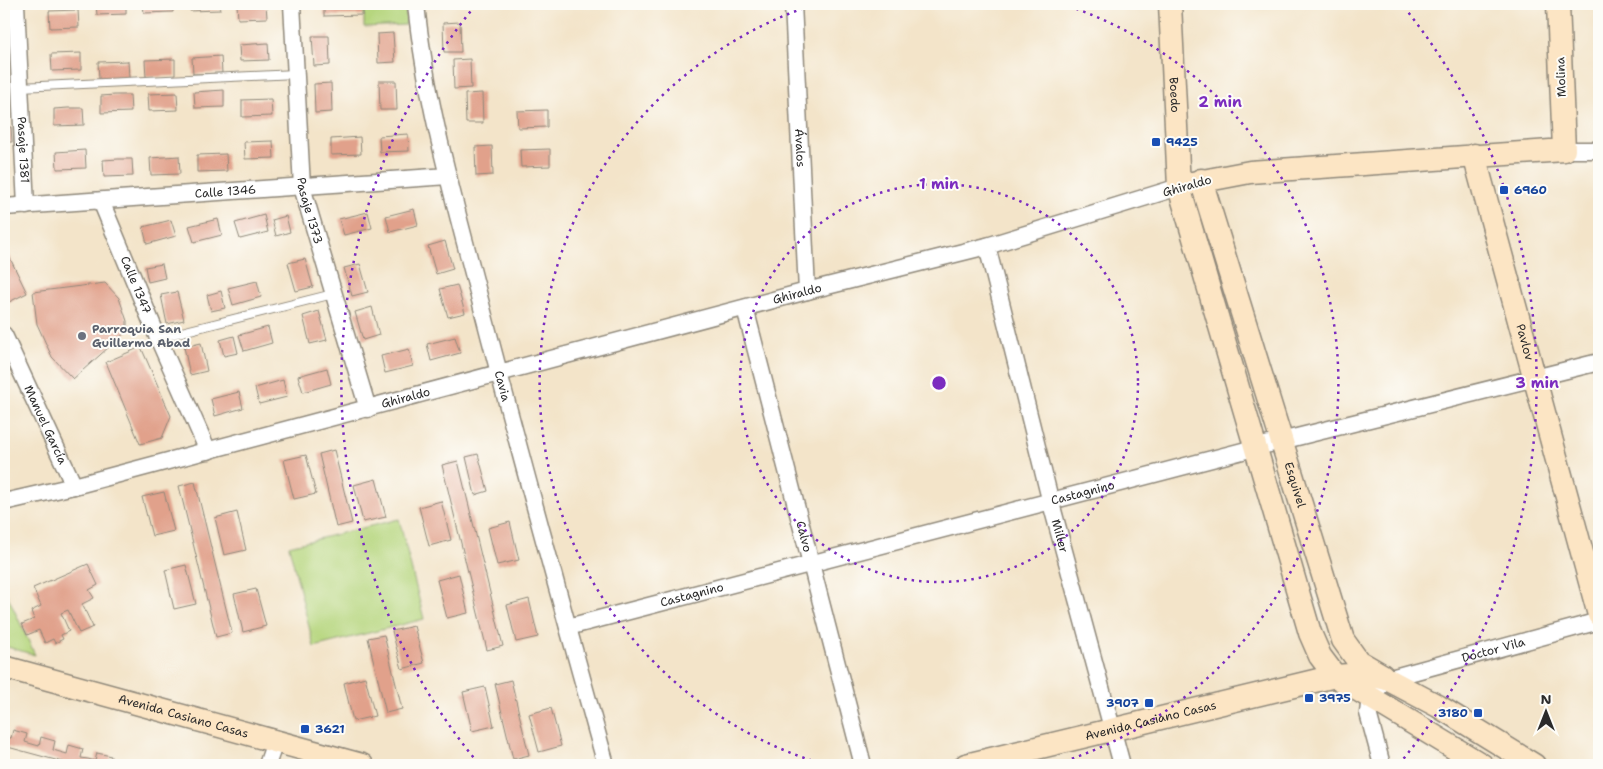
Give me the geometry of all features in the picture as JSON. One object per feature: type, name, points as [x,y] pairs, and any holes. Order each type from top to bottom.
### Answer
[{"type":"street","name":"Pasaje 1381","points":[[16,4],[26,206]]},
{"type":"street","name":"Pasaje 1373","points":[[292,4],[302,187],[368,409]]},
{"type":"street","name":"Cavia","points":[[416,4],[421,53],[448,176],[606,765]]},
{"type":"street","name":"Ávalos","points":[[793,4],[807,291]]},
{"type":"street","name":"Boedo","points":[[1170,4],[1179,187]]},
{"type":"street","name":"Molina","points":[[1558,4],[1564,150]]},
{"type":"street","name":"Ghiraldo","points":[[4,502],[74,486],[807,291],[987,246],[1201,180],[1250,172],[1474,155],[1599,150]]},
{"type":"street","name":"Pavlov","points":[[1474,155],[1599,615]]},
{"type":"street","name":"Calle 1346","points":[[4,207],[448,176]]},
{"type":"street","name":"Esquivel","points":[[1201,180],[1343,640],[1358,661],[1387,678]]},
{"type":"street","points":[[1179,187],[1310,633],[1320,656],[1335,676],[1482,765]]},
{"type":"street","name":"Calle 1347","points":[[101,201],[158,338],[208,451]]},
{"type":"street","name":"Miller","points":[[987,246],[1052,503],[1122,765]]},
{"type":"street","name":"Calvo","points":[[745,308],[863,765]]},
{"type":"street","name":"Manuel García","points":[[4,336],[74,486]]},
{"type":"street","name":"Castagnino","points":[[568,627],[1052,503],[1281,441],[1599,362]]},
{"type":"street","name":"Doctor Vila","points":[[1387,678],[1599,621]]},
{"type":"street","name":"Avenida Casiano Casas","points":[[4,667],[362,765]]},
{"type":"street","name":"Avenida Casiano Casas","points":[[966,765],[1335,676],[1365,674],[1387,678],[1432,702],[1534,765]]},
{"type":"street","points":[[1382,765],[1368,713],[1370,697],[1387,678]]},
{"type":"street","points":[[267,765],[275,742]]},
{"type":"lane","points":[[20,87],[296,74]]},
{"type":"lane","points":[[158,338],[333,294]]},
{"type":"green space","points":[[364,4],[406,4],[406,25],[364,27]]},
{"type":"green space","points":[[399,519],[424,619],[314,647],[289,546]]},
{"type":"green space","points":[[4,588],[35,655],[4,646]]},
{"type":"building","points":[[96,4],[126,4],[126,14],[97,15]]},
{"type":"building","points":[[143,4],[173,4],[173,12],[144,13]]},
{"type":"building","points":[[190,4],[219,4],[220,10],[190,11]]},
{"type":"building","points":[[237,4],[266,4],[267,18],[238,19]]},
{"type":"building","points":[[324,4],[363,4],[363,15],[324,16]]},
{"type":"building","points":[[78,10],[79,27],[50,28],[49,11]]},
{"type":"building","points":[[460,22],[461,52],[444,52],[443,23]]},
{"type":"building","points":[[393,33],[395,62],[378,63],[377,34]]},
{"type":"building","points":[[312,36],[329,36],[330,65],[314,66]]},
{"type":"building","points":[[268,43],[269,60],[240,61],[239,45]]},
{"type":"building","points":[[4,47],[7,47],[8,62],[4,62]]},
{"type":"building","points":[[81,53],[81,70],[52,71],[51,54]]},
{"type":"building","points":[[221,56],[222,73],[193,74],[192,58]]},
{"type":"building","points":[[175,59],[175,76],[146,77],[145,60]]},
{"type":"building","points":[[470,59],[471,88],[454,89],[453,60]]},
{"type":"building","points":[[128,61],[129,78],[99,79],[98,62]]},
{"type":"building","points":[[4,78],[8,78],[9,107],[4,108]]},
{"type":"building","points":[[379,81],[396,81],[397,110],[380,110]]},
{"type":"building","points":[[331,83],[332,112],[315,113],[314,84]]},
{"type":"building","points":[[224,90],[224,107],[195,108],[194,92]]},
{"type":"building","points":[[177,93],[178,110],[149,111],[148,94]]},
{"type":"building","points":[[482,93],[483,123],[466,123],[465,94]]},
{"type":"building","points":[[130,95],[131,112],[101,113],[101,96]]},
{"type":"building","points":[[271,99],[272,116],[242,117],[242,100]]},
{"type":"building","points":[[83,108],[84,125],[54,126],[54,109]]},
{"type":"building","points":[[547,110],[547,127],[518,128],[517,111]]},
{"type":"building","points":[[11,127],[12,142],[4,142],[4,128]]},
{"type":"building","points":[[408,134],[409,151],[380,152],[379,136]]},
{"type":"building","points":[[360,137],[361,154],[331,155],[331,139]]},
{"type":"building","points":[[273,141],[274,158],[245,159],[244,142]]},
{"type":"building","points":[[492,146],[493,175],[476,176],[475,147]]},
{"type":"building","points":[[550,149],[550,166],[521,167],[520,150]]},
{"type":"building","points":[[85,150],[86,168],[57,169],[56,152]]},
{"type":"building","points":[[226,154],[227,171],[197,172],[197,155]]},
{"type":"building","points":[[179,156],[180,174],[151,175],[150,158]]},
{"type":"building","points":[[132,159],[133,176],[104,177],[103,160]]},
{"type":"building","points":[[414,209],[418,225],[390,232],[386,216]]},
{"type":"building","points":[[368,212],[372,228],[344,235],[339,219]]},
{"type":"building","points":[[264,215],[268,232],[240,239],[235,223]]},
{"type":"building","points":[[286,216],[290,232],[276,236],[272,220]]},
{"type":"building","points":[[218,219],[222,235],[194,242],[189,226]]},
{"type":"building","points":[[171,220],[176,236],[147,244],[143,227]]},
{"type":"building","points":[[445,241],[453,269],[436,274],[428,246]]},
{"type":"building","points":[[4,246],[27,293],[9,302],[4,293]]},
{"type":"building","points":[[305,259],[313,287],[296,291],[288,263]]},
{"type":"building","points":[[162,264],[165,278],[148,282],[145,267]]},
{"type":"building","points":[[360,264],[368,292],[352,296],[344,268]]},
{"type":"building","points":[[257,281],[261,297],[233,305],[228,288]]},
{"type":"building","name":"Parroquia San Guillermo Abad","points":[[105,283],[119,298],[127,321],[127,331],[73,379],[52,357],[37,324],[33,292]]},
{"type":"building","points":[[457,285],[465,313],[448,317],[440,289]]},
{"type":"building","points":[[221,291],[225,308],[211,311],[207,295]]},
{"type":"building","points":[[177,292],[184,320],[167,324],[161,295]]},
{"type":"building","points":[[372,307],[379,335],[363,340],[355,312]]},
{"type":"building","points":[[319,311],[327,340],[310,344],[303,316]]},
{"type":"building","points":[[268,327],[272,343],[244,351],[239,335]]},
{"type":"building","points":[[234,336],[238,353],[224,356],[220,340]]},
{"type":"building","points":[[455,337],[460,353],[431,361],[427,344]]},
{"type":"building","points":[[201,343],[207,371],[190,375],[184,347]]},
{"type":"building","points":[[141,347],[171,416],[162,438],[140,444],[106,362]]},
{"type":"building","points":[[409,349],[413,366],[385,373],[381,356]]},
{"type":"building","points":[[327,368],[331,384],[303,392],[298,376]]},
{"type":"building","points":[[283,380],[287,397],[259,404],[255,388]]},
{"type":"building","points":[[239,392],[243,408],[215,416],[211,399]]},
{"type":"building","points":[[334,450],[352,523],[336,527],[319,454]]},
{"type":"building","points":[[478,454],[488,491],[475,495],[466,457]]},
{"type":"building","points":[[306,455],[316,494],[294,499],[284,460]]},
{"type":"building","points":[[458,461],[503,646],[487,650],[442,465]]},
{"type":"building","points":[[376,479],[386,517],[363,522],[354,485]]},
{"type":"building","points":[[195,482],[232,633],[216,637],[179,486]]},
{"type":"building","points":[[164,492],[174,531],[152,536],[142,497]]},
{"type":"building","points":[[441,501],[451,540],[429,546],[419,507]]},
{"type":"building","points":[[237,512],[246,550],[224,555],[215,518]]},
{"type":"building","points":[[510,522],[519,560],[497,565],[488,528]]},
{"type":"building","points":[[88,564],[98,585],[89,590],[94,598],[82,604],[93,627],[79,633],[68,610],[61,613],[69,631],[61,635],[63,639],[55,643],[53,639],[45,643],[39,630],[27,635],[22,624],[34,619],[31,611],[41,606],[33,588]]},
{"type":"building","points":[[186,565],[196,604],[174,609],[165,570]]},
{"type":"building","points":[[459,574],[468,613],[447,618],[437,580]]},
{"type":"building","points":[[256,589],[266,626],[243,632],[234,594]]},
{"type":"building","points":[[529,599],[538,637],[516,642],[507,605]]},
{"type":"building","points":[[414,626],[424,663],[402,669],[392,631]]},
{"type":"building","points":[[384,635],[402,709],[386,713],[368,638]]},
{"type":"building","points":[[365,677],[375,716],[353,721],[344,683]]},
{"type":"building","points":[[511,680],[529,755],[513,759],[495,684]]},
{"type":"building","points":[[485,687],[494,726],[472,731],[463,692]]},
{"type":"building","points":[[551,708],[561,746],[539,752],[529,714]]},
{"type":"building","points":[[13,730],[27,734],[25,742],[39,746],[41,737],[55,741],[53,750],[67,754],[69,745],[83,749],[81,758],[95,761],[97,753],[111,756],[109,765],[74,765],[4,746],[4,737],[11,738]]},
{"type":"building","points":[[125,760],[141,765],[124,765]]},
{"type":"place","name":"9425","points":[[1156,142]]},
{"type":"place","name":"6960","points":[[1504,190]]},
{"type":"place","name":"Parroquia San Guillermo Abad","points":[[82,336]]},
{"type":"place","name":"3975","points":[[1309,698]]},
{"type":"place","name":"3907","points":[[1149,703]]},
{"type":"place","name":"3180","points":[[1478,713]]},
{"type":"place","name":"3621","points":[[305,729]]}]
